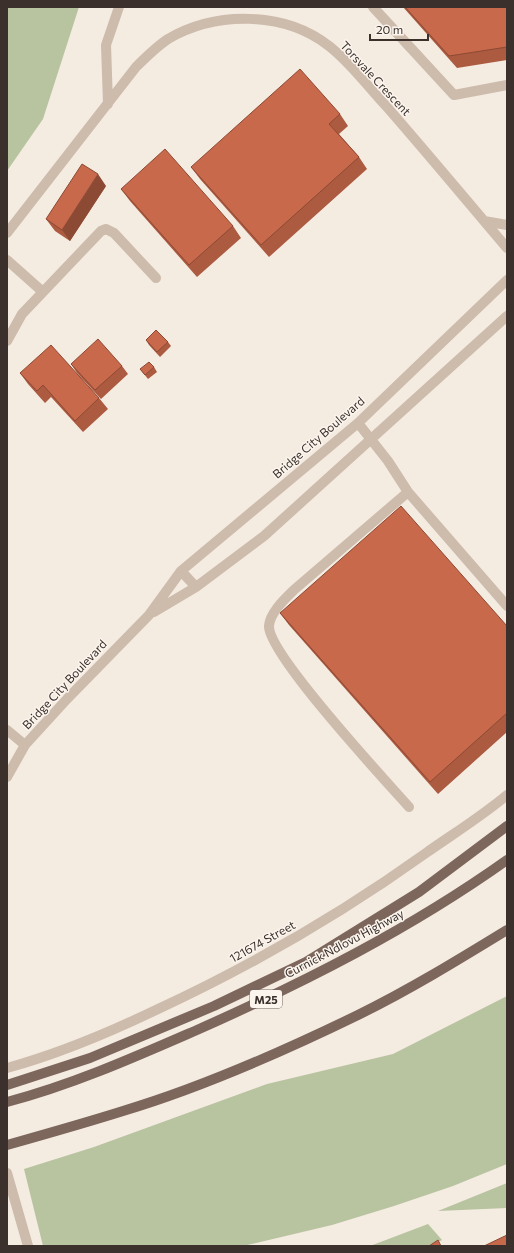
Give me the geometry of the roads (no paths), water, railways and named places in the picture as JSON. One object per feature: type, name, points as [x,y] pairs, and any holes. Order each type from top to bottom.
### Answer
[{"type":"main road","points":[[7,1085],[105,1052],[214,1006],[306,962],[419,892],[507,826]]},
{"type":"main road","name":"Curnick Ndlovu Highway","points":[[7,1102],[92,1074],[156,1048],[258,1003],[389,935],[507,860]]},
{"type":"main road","points":[[7,1145],[124,1111],[262,1059],[358,1015],[422,981],[507,930]]},
{"type":"street","points":[[108,104],[106,45],[118,7]]},
{"type":"street","points":[[373,7],[454,95],[507,85]]},
{"type":"street","name":"Torsvale Crescent","points":[[7,233],[136,67],[152,51],[167,40],[199,25],[217,20],[250,19],[266,20],[296,28],[328,45],[345,61],[422,147],[507,248]]},
{"type":"street","points":[[484,221],[507,225]]},
{"type":"street","points":[[7,341],[22,314],[101,231],[106,229],[114,233],[156,278]]},
{"type":"street","points":[[7,260],[43,292]]},
{"type":"street","name":"Bridge City Boulevard","points":[[7,777],[25,745],[67,698],[149,615],[181,571],[358,423],[507,280]]},
{"type":"street","name":"Bridge City Boulevard","points":[[149,615],[196,587],[264,536],[507,316]]},
{"type":"street","points":[[358,423],[372,438],[408,492],[507,606]]},
{"type":"street","points":[[408,492],[295,589],[281,603],[269,624],[274,642],[304,685],[409,807]]},
{"type":"street","points":[[181,571],[196,587]]},
{"type":"street","points":[[7,730],[25,745]]},
{"type":"street","name":"121674 Street","points":[[7,1068],[30,1062],[109,1032],[197,991],[277,949],[372,892],[507,794]]},
{"type":"street","points":[[7,1173],[28,1246]]}]
